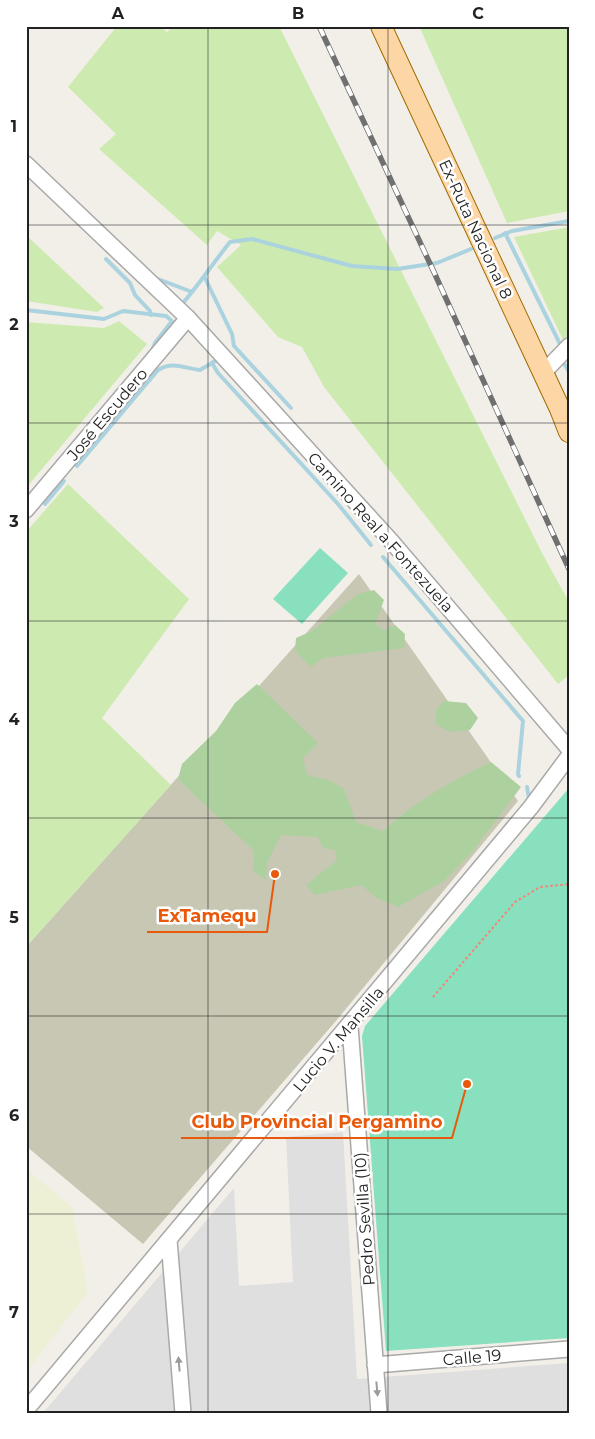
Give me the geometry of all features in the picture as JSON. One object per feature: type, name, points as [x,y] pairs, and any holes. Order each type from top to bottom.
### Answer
[{"type":"main road","name":"Ex-Ruta Nacional 8","points":[[384,28],[543,373],[564,407],[569,432]]},
{"type":"street","name":"Camino Real a Fontezuela","points":[[26,164],[188,318],[392,542],[569,749]]},
{"type":"street","name":"José Escudero","points":[[26,510],[188,318]]},
{"type":"street","points":[[543,373],[569,346]]},
{"type":"street","name":"Lucio V. Mansilla","points":[[26,1410],[532,807],[569,756]]},
{"type":"street","name":"Pedro Sevilla (10)","points":[[350,1026],[380,1413]]},
{"type":"street","points":[[169,1240],[183,1413]]},
{"type":"street","name":"Calle 19","points":[[375,1365],[569,1349]]},
{"type":"path","points":[[433,998],[515,902],[540,887],[569,884]]},
{"type":"shaded area","points":[[359,574],[518,801],[335,1022],[143,1244],[26,1146],[26,947]]},
{"type":"shaded area","points":[[343,1132],[357,1379],[569,1363],[569,1413],[43,1413],[234,1188],[239,1286],[293,1282],[286,1137]]},
{"type":"shaded area","points":[[26,1169],[72,1207],[88,1292],[26,1372]]},
{"type":"green space","points":[[117,26],[159,26],[167,32],[173,26],[279,26],[542,553],[569,602],[569,675],[558,684],[324,387],[302,347],[278,337],[217,267],[241,245],[217,231],[207,245],[99,149],[116,134],[68,87]]},
{"type":"green space","points":[[419,26],[569,26],[569,211],[507,223]]},
{"type":"green space","points":[[569,227],[569,337],[564,342],[514,237]]},
{"type":"green space","points":[[26,235],[104,308],[97,312],[26,301]]},
{"type":"green space","points":[[119,321],[147,344],[26,488],[26,322],[104,328]]},
{"type":"green space","points":[[68,484],[189,599],[102,718],[171,785],[26,947],[26,532]]},
{"type":"green space","points":[[320,548],[348,573],[302,624],[273,599]]},
{"type":"green space","points":[[374,590],[384,600],[375,624],[384,630],[395,625],[405,634],[404,648],[323,658],[311,667],[295,651],[296,638],[312,631],[358,594]]},
{"type":"green space","points":[[257,684],[318,743],[303,758],[307,775],[331,781],[344,789],[356,822],[383,831],[434,792],[491,762],[521,787],[471,853],[444,881],[398,907],[377,898],[361,885],[315,895],[306,885],[337,860],[335,850],[323,848],[318,837],[281,835],[267,863],[266,880],[253,871],[254,851],[178,779],[182,764],[216,731],[235,703]]},
{"type":"green space","points":[[444,701],[466,703],[478,718],[470,730],[450,732],[436,724],[436,710]]},
{"type":"green space","points":[[569,788],[569,1338],[386,1351],[362,1036],[365,1026]]},
{"type":"waterway","points":[[495,238],[512,231],[569,221]]},
{"type":"waterway","points":[[505,233],[561,346]]},
{"type":"waterway","points":[[183,303],[230,242],[252,239],[352,266],[397,269],[437,263],[471,249]]},
{"type":"waterway","points":[[106,259],[130,283],[135,295],[150,311],[151,315]]},
{"type":"waterway","points":[[205,278],[232,334],[234,346],[291,408]]},
{"type":"waterway","points":[[158,279],[192,292]]},
{"type":"waterway","points":[[26,310],[104,319],[123,311],[166,316]]},
{"type":"waterway","points":[[151,353],[155,343],[172,321],[166,316]]},
{"type":"waterway","points":[[215,361],[212,363],[218,373],[338,504],[371,545]]},
{"type":"waterway","points":[[77,466],[158,370],[168,366],[200,370],[212,363]]},
{"type":"waterway","points":[[565,365],[569,372]]},
{"type":"waterway","points":[[45,504],[64,481]]},
{"type":"waterway","points":[[383,557],[523,721],[519,776]]},
{"type":"waterway","points":[[527,787],[528,800]]},
{"type":"railway","points":[[319,26],[433,270],[569,569]]},
{"type":"place","name":"ExTamequ","points":[[275,874]]},
{"type":"place","name":"Club Provincial Pergamino","points":[[467,1084]]}]
